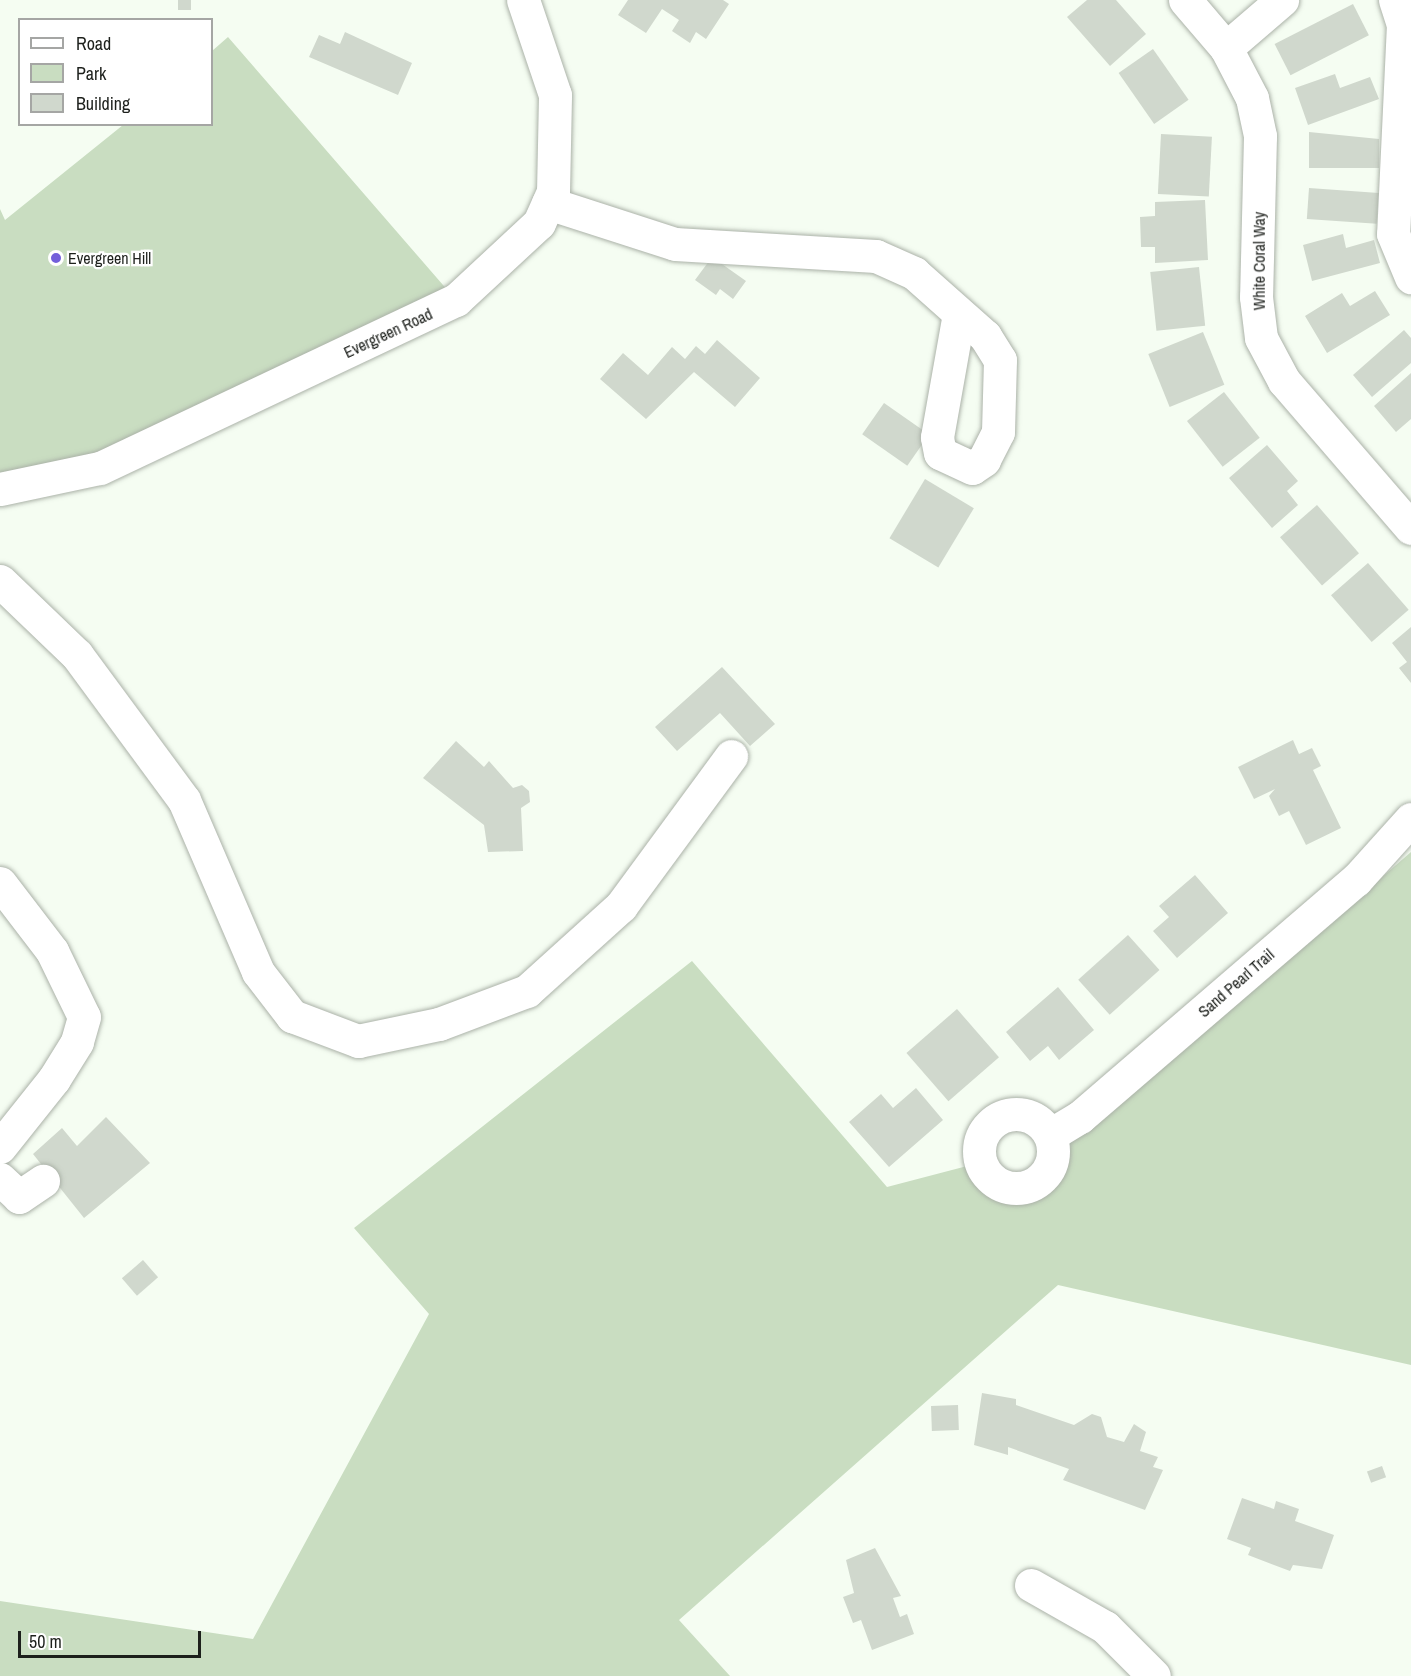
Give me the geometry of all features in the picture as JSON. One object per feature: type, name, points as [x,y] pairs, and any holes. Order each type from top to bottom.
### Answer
[{"type":"street","name":"Evergreen Road","points":[[0,489],[100,468],[456,300],[539,223],[548,203],[558,136],[555,95],[523,0]]},
{"type":"street","name":"White Coral Way","points":[[1185,0],[1226,48],[1252,98],[1260,136],[1256,297],[1261,338],[1284,381],[1409,522]]},
{"type":"street","points":[[1226,48],[1282,0]]},
{"type":"street","points":[[1395,0],[1403,24],[1393,234],[1411,277]]},
{"type":"street","points":[[548,203],[675,244],[876,256],[914,273],[959,314]]},
{"type":"street","points":[[0,581],[77,655],[184,800],[258,972],[292,1016],[358,1041],[439,1024],[527,991],[621,906],[731,756]]},
{"type":"street","name":"Sand Pearl Trail","points":[[1050,1135],[1080,1117],[1356,880],[1411,819]]},
{"type":"street","points":[[0,883],[52,951],[84,1017],[77,1042],[54,1079],[0,1147]]},
{"type":"street","points":[[0,1179],[19,1197],[43,1181]]},
{"type":"street","points":[[1031,1585],[1105,1627],[1154,1676]]},
{"type":"green space","points":[[228,37],[456,300],[100,468],[0,489],[0,209],[5,220],[122,126],[213,126],[213,50]]},
{"type":"green space","points":[[1411,852],[1411,1365],[1058,1285],[679,1620],[730,1676],[0,1676],[0,1601],[253,1639],[429,1314],[354,1228],[692,961],[887,1187],[971,1165],[990,1191],[1017,1201],[1045,1192],[1060,1173],[1064,1146],[1139,1088]]},
{"type":"building","points":[[178,0],[191,0],[191,10],[178,10]]},
{"type":"building","points":[[628,0],[723,0],[729,4],[706,39],[696,32],[690,43],[672,31],[679,20],[662,9],[646,33],[618,15]]},
{"type":"building","points":[[1087,0],[1116,0],[1146,34],[1110,66],[1067,17]]},
{"type":"building","points":[[1353,4],[1369,35],[1290,75],[1275,44]]},
{"type":"building","points":[[345,32],[412,63],[398,95],[309,57],[319,35],[340,44]]},
{"type":"building","points":[[1153,49],[1189,100],[1154,124],[1119,73]]},
{"type":"building","points":[[1335,74],[1340,88],[1370,77],[1379,99],[1308,125],[1295,88]]},
{"type":"building","points":[[1309,132],[1379,139],[1379,168],[1309,168]]},
{"type":"building","points":[[1161,134],[1212,137],[1209,197],[1158,194]]},
{"type":"building","points":[[1309,188],[1379,193],[1377,224],[1307,219]]},
{"type":"building","points":[[1205,200],[1208,260],[1155,263],[1155,247],[1141,247],[1140,217],[1155,216],[1155,202]]},
{"type":"building","points":[[1343,234],[1346,248],[1374,240],[1380,263],[1312,281],[1303,245]]},
{"type":"building","points":[[712,257],[746,281],[733,299],[720,289],[716,295],[695,280]]},
{"type":"building","points":[[1199,267],[1205,326],[1156,331],[1150,272]]},
{"type":"building","points":[[1375,291],[1390,315],[1327,353],[1305,316],[1342,293],[1350,306]]},
{"type":"building","points":[[1404,330],[1411,338],[1411,363],[1372,397],[1353,375]]},
{"type":"building","points":[[1203,332],[1224,385],[1170,407],[1148,354]]},
{"type":"building","points":[[717,340],[760,378],[735,407],[694,372],[646,419],[600,379],[623,353],[648,375],[672,347],[685,359],[696,346],[705,354]]},
{"type":"building","points":[[1411,373],[1411,419],[1396,432],[1374,406]]},
{"type":"building","points":[[1224,392],[1260,438],[1223,467],[1187,421]]},
{"type":"building","points":[[884,403],[929,435],[907,466],[862,434]]},
{"type":"building","points":[[1267,445],[1298,481],[1287,491],[1298,505],[1272,528],[1229,478]]},
{"type":"building","points":[[925,479],[974,508],[938,568],[889,538]]},
{"type":"building","points":[[1317,505],[1359,553],[1322,585],[1280,537]]},
{"type":"building","points":[[1368,563],[1409,610],[1372,642],[1331,595]]},
{"type":"building","points":[[1411,627],[1411,683],[1399,668],[1407,662],[1392,643]]},
{"type":"building","points":[[722,667],[775,724],[750,746],[720,713],[677,751],[655,727]]},
{"type":"building","points":[[1293,740],[1299,754],[1312,748],[1321,766],[1313,770],[1341,828],[1306,845],[1289,811],[1279,816],[1269,796],[1275,789],[1254,799],[1238,767]]},
{"type":"building","points":[[456,741],[484,767],[489,761],[513,788],[522,785],[529,791],[530,802],[521,808],[523,851],[488,852],[484,825],[423,778]]},
{"type":"building","points":[[1195,875],[1228,913],[1177,958],[1153,931],[1169,917],[1159,906]]},
{"type":"building","points":[[1128,935],[1159,970],[1110,1015],[1078,980]]},
{"type":"building","points":[[1058,987],[1094,1030],[1059,1060],[1048,1046],[1030,1061],[1006,1032]]},
{"type":"building","points":[[957,1009],[999,1057],[948,1101],[906,1053]]},
{"type":"building","points":[[916,1088],[943,1120],[889,1167],[849,1122],[881,1094],[893,1108]]},
{"type":"building","points":[[106,1117],[150,1163],[84,1218],[33,1154],[62,1128],[77,1146]]},
{"type":"building","points":[[143,1260],[158,1277],[137,1296],[122,1278]]},
{"type":"building","points":[[982,1393],[1016,1399],[1016,1405],[1074,1425],[1092,1414],[1101,1417],[1107,1437],[1124,1442],[1134,1424],[1146,1432],[1140,1451],[1158,1457],[1153,1467],[1163,1470],[1145,1510],[1063,1480],[1069,1469],[1008,1447],[1008,1455],[974,1445]]},
{"type":"building","points":[[958,1405],[959,1430],[932,1431],[931,1406]]},
{"type":"building","points":[[1382,1466],[1386,1477],[1371,1483],[1367,1471]]},
{"type":"building","points":[[1242,1498],[1274,1509],[1276,1501],[1299,1509],[1295,1521],[1334,1535],[1322,1569],[1293,1565],[1290,1571],[1248,1555],[1251,1548],[1227,1539]]},
{"type":"building","points":[[875,1548],[901,1596],[893,1598],[900,1617],[907,1614],[914,1634],[872,1650],[861,1620],[853,1623],[843,1597],[854,1593],[846,1560]]},
{"type":"place","name":"Evergreen Hill","points":[[56,258]]}]
